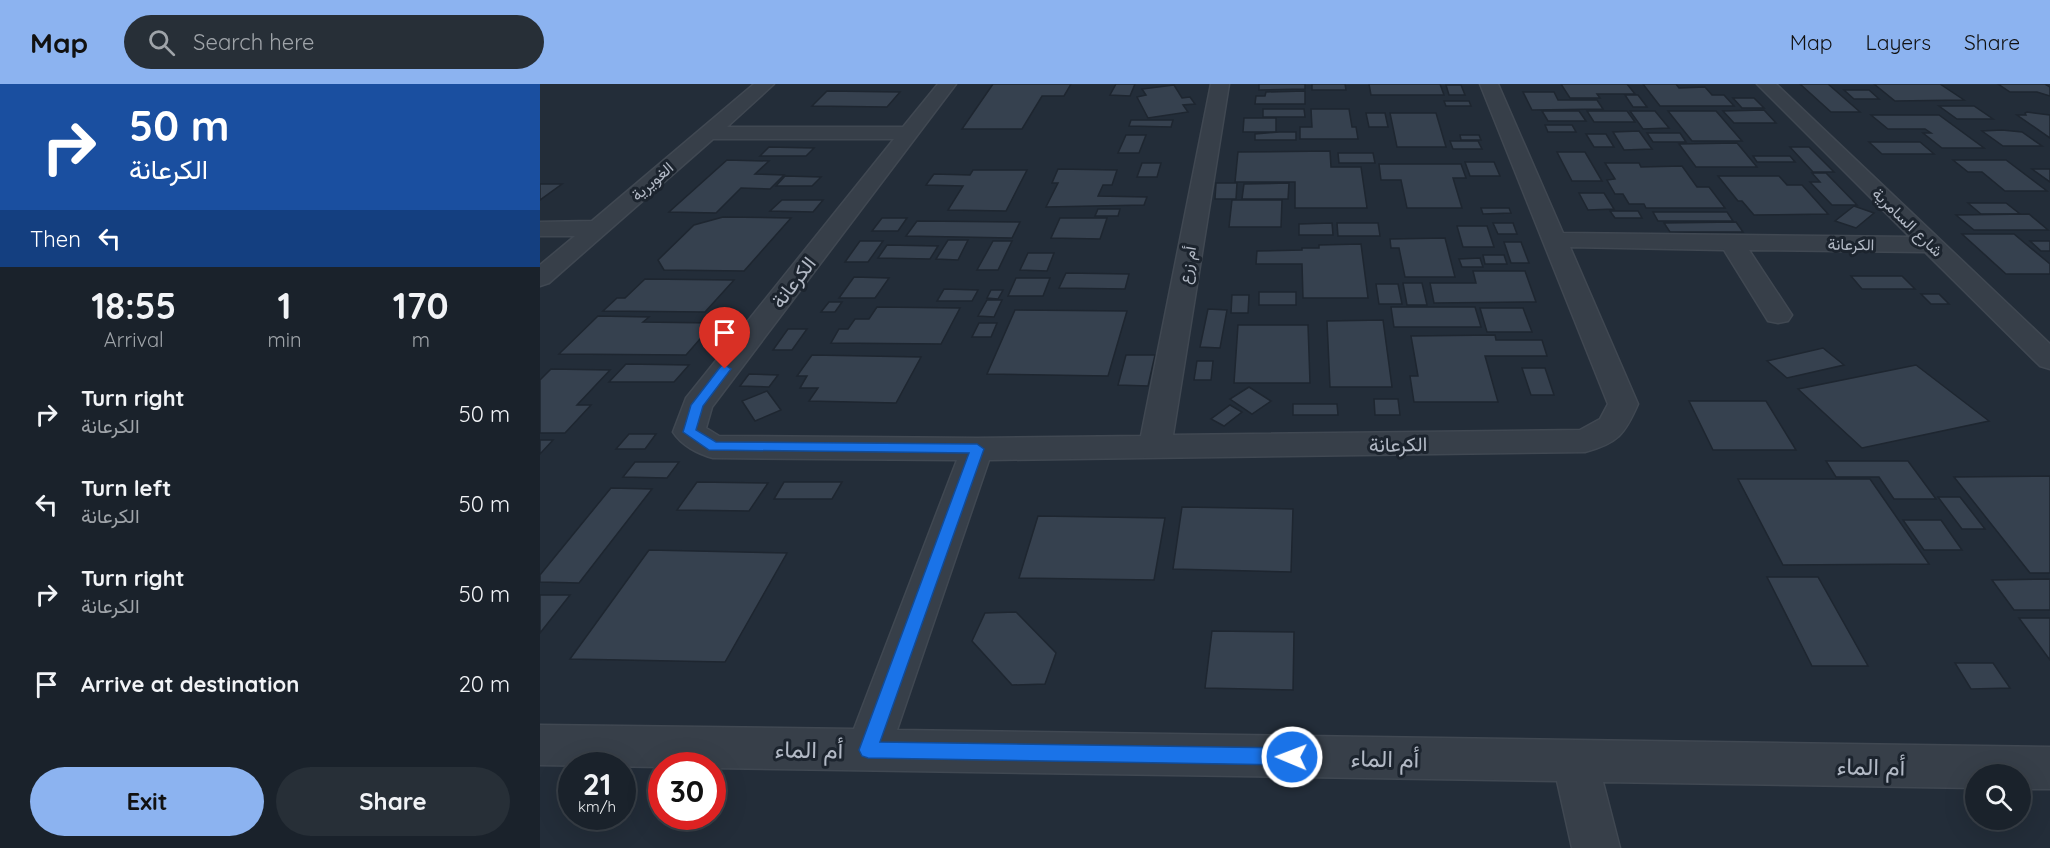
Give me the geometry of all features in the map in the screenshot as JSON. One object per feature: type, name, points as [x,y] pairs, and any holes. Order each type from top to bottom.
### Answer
[{"type":"street","name":"الغويرية","points":[[540,278],[765,84]]},
{"type":"street","name":"الكرعانة","points":[[947,84],[697,405],[689,432],[714,447],[977,449],[1586,441],[1613,426],[1623,404],[1489,84]]},
{"type":"street","name":"أم زرع","points":[[1155,447],[1220,84]]},
{"type":"street","name":"شارع السامرية","points":[[1766,84],[2050,360]]},
{"type":"street","points":[[707,133],[909,133]]},
{"type":"street","points":[[540,229],[597,228]]},
{"type":"street","name":"الكرعانة","points":[[1554,240],[1931,245]]},
{"type":"street","points":[[1732,242],[1778,315]]},
{"type":"street","points":[[868,750],[977,449]]},
{"type":"street","name":"أم الماء","points":[[540,745],[2050,768]]},
{"type":"street","points":[[1575,761],[1596,848]]},
{"type":"building","points":[[993,84],[1071,84],[1064,96],[1042,96],[1022,129],[962,129]]},
{"type":"building","points":[[1116,84],[1135,84],[1130,96],[1110,95]]},
{"type":"building","points":[[1259,84],[1305,84],[1305,89],[1259,90]]},
{"type":"building","points":[[1312,84],[1345,84],[1346,90],[1312,90]]},
{"type":"building","points":[[1369,84],[1440,84],[1444,95],[1371,95]]},
{"type":"building","points":[[1561,84],[1627,84],[1635,94],[1597,94],[1600,98],[1570,98]]},
{"type":"building","points":[[1643,84],[1676,84],[1679,88],[1705,87],[1712,95],[1724,95],[1734,106],[1660,106]]},
{"type":"building","points":[[1800,84],[1828,84],[1860,112],[1831,112]]},
{"type":"building","points":[[1874,84],[1940,84],[1964,100],[1895,101]]},
{"type":"building","points":[[1998,84],[2045,84],[2050,87],[2050,96],[2037,92],[2010,92]]},
{"type":"building","points":[[1174,85],[1182,98],[1190,97],[1195,104],[1183,105],[1188,112],[1148,118],[1137,97],[1146,95],[1142,89]]},
{"type":"building","points":[[1446,85],[1461,85],[1465,95],[1449,95]]},
{"type":"building","points":[[1844,90],[1869,90],[1879,99],[1854,99]]},
{"type":"building","points":[[827,91],[900,92],[887,107],[812,106]]},
{"type":"building","points":[[1305,91],[1305,104],[1255,104],[1256,96],[1265,96],[1266,92]]},
{"type":"building","points":[[1523,92],[1554,92],[1558,100],[1597,100],[1603,109],[1532,110]]},
{"type":"building","points":[[1625,95],[1638,95],[1647,107],[1633,107]]},
{"type":"building","points":[[1733,98],[1754,98],[1764,108],[1742,108]]},
{"type":"building","points":[[1444,101],[1469,101],[1471,106],[1446,106]]},
{"type":"building","points":[[1939,106],[1974,106],[1993,119],[1957,119]]},
{"type":"building","points":[[1263,109],[1304,109],[1305,117],[1263,117]]},
{"type":"building","points":[[1311,109],[1349,109],[1352,127],[1356,127],[1358,139],[1300,139],[1300,127],[1312,127]]},
{"type":"building","points":[[1764,110],[1776,123],[1734,123],[1723,111]]},
{"type":"building","points":[[1542,111],[1579,111],[1586,121],[1548,121]]},
{"type":"building","points":[[1587,111],[1627,111],[1635,122],[1594,122]]},
{"type":"building","points":[[1630,111],[1655,111],[1669,128],[1643,129]]},
{"type":"building","points":[[1668,111],[1716,111],[1742,141],[1692,141]]},
{"type":"building","points":[[2027,112],[2050,115],[2050,138],[2017,115],[2026,115]]},
{"type":"building","points":[[1366,113],[1385,113],[1388,127],[1369,127]]},
{"type":"building","points":[[1390,113],[1436,113],[1446,147],[1397,147]]},
{"type":"building","points":[[1871,115],[1939,115],[1984,148],[1942,148],[1923,133],[1931,133],[1925,129],[1888,129]]},
{"type":"building","points":[[1244,118],[1276,118],[1276,132],[1243,132]]},
{"type":"building","points":[[1131,120],[1173,120],[1171,127],[1129,126]]},
{"type":"building","points":[[1545,125],[1572,125],[1576,132],[1548,132]]},
{"type":"building","points":[[1639,131],[1652,149],[1624,150],[1613,132]]},
{"type":"building","points":[[1982,131],[2022,132],[2042,146],[2003,146]]},
{"type":"building","points":[[1296,132],[1296,140],[1255,140],[1255,134]]},
{"type":"building","points":[[1647,133],[1680,133],[1686,142],[1653,142]]},
{"type":"building","points":[[1586,134],[1606,134],[1614,147],[1594,147]]},
{"type":"building","points":[[1126,135],[1146,135],[1139,153],[1118,153]]},
{"type":"building","points":[[1460,135],[1479,135],[1481,140],[1461,140]]},
{"type":"building","points":[[1450,141],[1478,141],[1482,149],[1453,149]]},
{"type":"building","points":[[1869,142],[1920,142],[1934,154],[1882,154]]},
{"type":"building","points":[[1737,143],[1757,167],[1696,167],[1679,144]]},
{"type":"building","points":[[769,147],[814,148],[806,156],[760,156]]},
{"type":"building","points":[[1790,147],[1809,147],[1834,172],[1813,172]]},
{"type":"building","points":[[1330,151],[1331,167],[1361,167],[1367,208],[1295,208],[1295,182],[1235,182],[1238,152]]},
{"type":"building","points":[[1557,152],[1585,152],[1602,181],[1572,181]]},
{"type":"building","points":[[1338,153],[1373,153],[1375,163],[1339,163]]},
{"type":"building","points":[[1753,156],[1790,156],[1795,162],[1757,162]]},
{"type":"building","points":[[727,160],[769,161],[755,174],[784,175],[770,189],[741,188],[716,213],[669,212]]},
{"type":"building","points":[[1953,160],[2006,160],[2047,191],[2005,191],[1982,172],[1968,172]]},
{"type":"building","points":[[1465,162],[1494,162],[1500,176],[1470,176]]},
{"type":"building","points":[[1142,163],[1161,163],[1157,177],[1137,177]]},
{"type":"building","points":[[1605,163],[1639,163],[1641,167],[1682,166],[1697,187],[1709,187],[1725,208],[1646,208],[1644,204],[1629,204],[1623,194],[1615,194],[1607,180],[1615,179]]},
{"type":"building","points":[[1379,164],[1461,164],[1466,178],[1453,178],[1462,208],[1407,208],[1401,180],[1381,180]]},
{"type":"building","points":[[1058,169],[1117,170],[1112,185],[1103,185],[1098,196],[1147,197],[1144,205],[1046,207],[1058,183],[1052,183]]},
{"type":"building","points":[[2032,169],[2050,169],[2050,182]]},
{"type":"building","points":[[973,170],[1027,170],[1006,211],[948,210],[963,186],[926,185],[934,174],[970,175]]},
{"type":"building","points":[[1812,173],[1826,173],[1857,205],[1832,205],[1810,182],[1820,182]]},
{"type":"building","points":[[785,176],[821,177],[812,186],[776,186]]},
{"type":"building","points":[[1718,176],[1779,176],[1787,185],[1802,185],[1828,214],[1754,215],[1742,201],[1738,201]]},
{"type":"building","points":[[1216,183],[1237,183],[1236,199],[1215,199]]},
{"type":"building","points":[[1289,183],[1288,199],[1242,199],[1244,184]]},
{"type":"building","points":[[540,184],[562,184],[540,200]]},
{"type":"building","points":[[1579,193],[1604,193],[1614,209],[1588,210]]},
{"type":"building","points":[[782,200],[823,200],[813,212],[770,211]]},
{"type":"building","points":[[1232,200],[1282,200],[1281,227],[1229,227]]},
{"type":"building","points":[[1968,203],[2006,203],[2020,214],[1981,214]]},
{"type":"building","points":[[1854,206],[1874,213],[1856,228],[1835,221]]},
{"type":"building","points":[[1481,208],[1509,208],[1511,213],[1483,214]]},
{"type":"building","points":[[1098,209],[1120,209],[1118,216],[1095,216]]},
{"type":"building","points":[[1610,211],[1638,211],[1642,218],[1615,218]]},
{"type":"building","points":[[1653,212],[1727,212],[1733,221],[1658,221]]},
{"type":"building","points":[[2029,214],[2048,230],[1974,230],[1956,215]]},
{"type":"building","points":[[723,217],[791,218],[744,271],[664,270],[658,260],[694,225]]},
{"type":"building","points":[[882,218],[907,218],[898,231],[872,231]]},
{"type":"building","points":[[1060,218],[1107,218],[1100,239],[1051,238]]},
{"type":"building","points":[[917,221],[1020,222],[1012,238],[906,236]]},
{"type":"building","points":[[1736,222],[1743,232],[1670,232],[1664,223]]},
{"type":"building","points":[[1332,223],[1333,235],[1299,235],[1299,224]]},
{"type":"building","points":[[1337,223],[1378,223],[1380,236],[1338,236]]},
{"type":"building","points":[[1493,223],[1513,223],[1517,234],[1498,234]]},
{"type":"building","points":[[1457,226],[1487,226],[1494,247],[1463,247]]},
{"type":"building","points":[[1962,234],[2014,234],[2050,264],[2050,274],[2006,274]]},
{"type":"building","points":[[1445,238],[1455,277],[1405,277],[1399,248],[1391,248],[1390,239]]},
{"type":"building","points":[[948,240],[968,240],[958,260],[936,259]]},
{"type":"building","points":[[860,241],[883,241],[868,262],[845,262]]},
{"type":"building","points":[[993,241],[1012,241],[998,270],[977,270]]},
{"type":"building","points":[[2030,241],[2050,241],[2050,251],[2041,251]]},
{"type":"building","points":[[1504,242],[1521,242],[1529,263],[1511,263]]},
{"type":"building","points":[[1361,244],[1368,298],[1303,298],[1302,264],[1256,264],[1257,251],[1302,250],[1302,248],[1319,248],[1319,245]]},
{"type":"building","points":[[887,245],[938,246],[930,259],[878,258]]},
{"type":"building","points":[[1028,253],[1054,253],[1047,271],[1020,270]]},
{"type":"building","points":[[1483,255],[1504,255],[1507,264],[1485,264]]},
{"type":"building","points":[[1480,258],[1483,267],[1462,267],[1459,259]]},
{"type":"building","points":[[1473,271],[1525,271],[1536,302],[1434,303],[1430,283],[1476,283]]},
{"type":"building","points":[[1066,273],[1129,274],[1125,289],[1059,288]]},
{"type":"building","points":[[1851,276],[1902,276],[1915,289],[1862,289]]},
{"type":"building","points":[[854,277],[889,278],[875,298],[839,298]]},
{"type":"building","points":[[1016,278],[1050,278],[1043,296],[1008,296]]},
{"type":"building","points":[[645,279],[734,280],[705,312],[603,311],[617,298],[625,298]]},
{"type":"building","points":[[1403,283],[1422,283],[1427,305],[1407,305]]},
{"type":"building","points":[[1376,284],[1398,284],[1402,304],[1379,304]]},
{"type":"building","points":[[944,289],[978,290],[972,301],[937,301]]},
{"type":"building","points":[[991,290],[1003,290],[998,299],[987,298]]},
{"type":"building","points":[[1259,292],[1296,292],[1296,305],[1259,305]]},
{"type":"building","points":[[1921,294],[1939,294],[1949,304],[1931,304]]},
{"type":"building","points":[[1232,295],[1249,295],[1248,313],[1231,313]]},
{"type":"building","points":[[987,300],[1002,300],[994,317],[978,316]]},
{"type":"building","points":[[829,302],[842,302],[835,312],[821,312]]},
{"type":"building","points":[[877,307],[960,308],[941,344],[831,343],[839,329],[848,329],[855,319],[869,319]]},
{"type":"building","points":[[1391,307],[1475,307],[1481,327],[1394,327]]},
{"type":"building","points":[[1480,308],[1523,308],[1532,332],[1487,332]]},
{"type":"building","points":[[1208,309],[1227,310],[1220,348],[1200,347]]},
{"type":"building","points":[[1015,310],[1127,311],[1108,376],[987,374]]},
{"type":"building","points":[[598,316],[649,317],[643,322],[714,323],[686,355],[559,354]]},
{"type":"building","points":[[1383,320],[1392,387],[1330,387],[1327,321]]},
{"type":"building","points":[[979,323],[997,323],[991,337],[972,337]]},
{"type":"building","points":[[1238,325],[1308,325],[1310,383],[1234,383]]},
{"type":"building","points":[[788,329],[807,329],[792,350],[773,350]]},
{"type":"building","points":[[1495,335],[1496,340],[1542,340],[1547,356],[1485,356],[1498,402],[1414,402],[1410,376],[1418,376],[1411,336]]},
{"type":"building","points":[[1823,348],[1844,365],[1787,378],[1767,361]]},
{"type":"building","points":[[812,355],[921,357],[896,403],[809,401],[818,388],[800,388],[807,376],[797,376]]},
{"type":"building","points":[[1126,355],[1155,355],[1148,386],[1118,385]]},
{"type":"building","points":[[1197,361],[1213,361],[1211,380],[1194,380]]},
{"type":"building","points":[[626,364],[689,365],[674,382],[609,382]]},
{"type":"building","points":[[1916,365],[1989,421],[1862,448],[1798,389]]},
{"type":"building","points":[[1522,368],[1545,368],[1554,395],[1531,395]]},
{"type":"building","points":[[551,369],[610,370],[577,405],[591,405],[565,433],[540,433],[540,380]]},
{"type":"building","points":[[749,374],[778,375],[769,387],[740,386]]},
{"type":"building","points":[[1249,387],[1271,401],[1252,414],[1230,399]]},
{"type":"building","points":[[767,391],[781,410],[755,421],[742,401]]},
{"type":"building","points":[[1374,399],[1398,399],[1400,415],[1375,415]]},
{"type":"building","points":[[1689,401],[1766,401],[1796,450],[1713,450]]},
{"type":"building","points":[[1293,404],[1337,404],[1338,415],[1293,415]]},
{"type":"building","points":[[1230,405],[1242,412],[1224,426],[1211,419]]},
{"type":"building","points":[[629,434],[656,434],[645,449],[616,449]]},
{"type":"building","points":[[540,440],[553,440],[540,454]]},
{"type":"building","points":[[1826,461],[1908,461],[1936,499],[1894,499],[1879,477],[1836,477]]},
{"type":"building","points":[[635,462],[679,462],[667,478],[623,477]]},
{"type":"building","points":[[2050,476],[2050,573],[2030,573],[1954,477]]},
{"type":"building","points":[[1738,479],[1870,479],[1929,564],[1783,565]]},
{"type":"building","points":[[697,482],[768,483],[749,511],[677,510]]},
{"type":"building","points":[[784,482],[842,482],[832,499],[774,499]]},
{"type":"building","points":[[611,488],[652,489],[579,583],[540,582],[540,575]]},
{"type":"building","points":[[1938,497],[1960,497],[1985,529],[1962,529]]},
{"type":"building","points":[[1182,507],[1293,509],[1291,572],[1173,569]]},
{"type":"building","points":[[1038,516],[1165,518],[1154,580],[1019,578]]},
{"type":"building","points":[[1903,520],[1941,520],[1962,550],[1924,550]]},
{"type":"building","points":[[649,550],[787,553],[725,662],[570,659]]},
{"type":"building","points":[[1767,577],[1818,577],[1868,666],[1812,666]]},
{"type":"building","points":[[2050,579],[2050,610],[2014,610],[1992,580]]},
{"type":"building","points":[[540,595],[570,595],[540,633]]},
{"type":"building","points":[[1016,612],[1056,653],[1045,684],[1012,685],[972,641],[985,613]]},
{"type":"building","points":[[2019,618],[2050,618],[2050,660]]},
{"type":"building","points":[[1212,631],[1294,632],[1293,690],[1205,688]]},
{"type":"building","points":[[1955,663],[1993,663],[2010,688],[1971,689]]},
{"type":"route","points":[[725,369],[697,405],[689,432],[714,447],[977,449],[868,750],[1292,757]]}]
